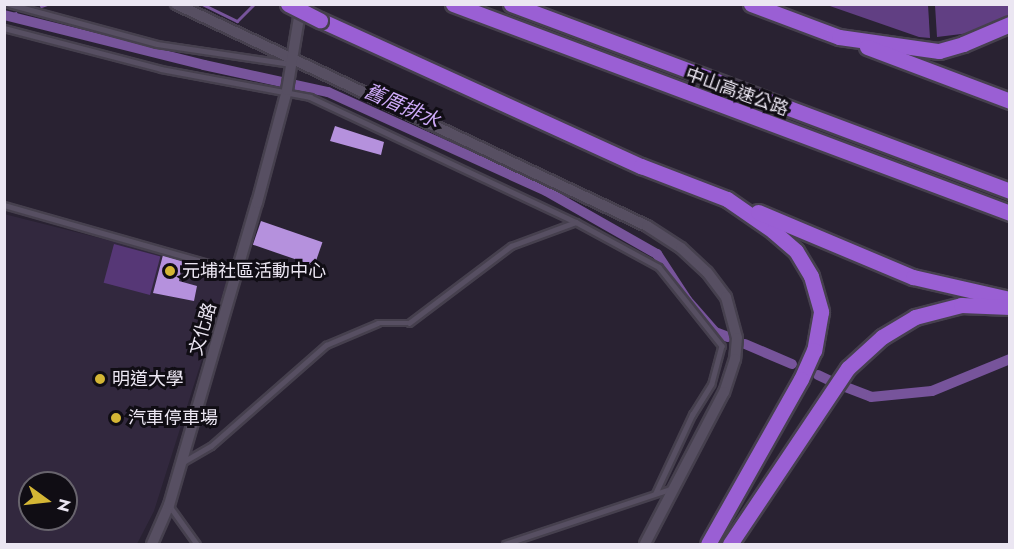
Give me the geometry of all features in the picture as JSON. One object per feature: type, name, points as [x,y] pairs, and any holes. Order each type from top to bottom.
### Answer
[{"type":"highway","points":[[288,4],[641,166],[727,199],[913,278],[1010,299]]},
{"type":"highway","name":"中山高速公路","points":[[453,4],[1010,213]]},
{"type":"highway","name":"中山高速公路","points":[[511,4],[1010,191]]},
{"type":"highway","points":[[751,4],[1010,101]]},
{"type":"highway","points":[[839,37],[939,51],[971,41],[1010,24]]},
{"type":"highway","points":[[708,544],[801,379],[814,350],[821,312],[811,276],[796,251],[773,231],[727,199]]},
{"type":"highway","points":[[730,544],[848,368],[882,337],[915,316],[961,305],[1010,307]]},
{"type":"street","points":[[176,4],[292,64],[646,226],[681,248],[707,272],[726,297],[737,338],[735,359],[724,392],[645,544]]},
{"type":"street","points":[[292,64],[301,4]]},
{"type":"street","name":"文化路","points":[[152,544],[169,505],[181,464],[237,271],[292,64]]},
{"type":"lane","points":[[9,4],[157,44],[292,64]]},
{"type":"lane","points":[[4,28],[161,69],[287,88],[576,222],[658,267],[722,346],[712,384],[693,414],[656,494]]},
{"type":"lane","points":[[4,205],[237,271]]},
{"type":"lane","points":[[181,464],[211,446],[326,345],[378,323],[409,323],[511,246],[576,222]]},
{"type":"lane","points":[[505,544],[675,487]]},
{"type":"lane","points":[[169,505],[197,544]]},
{"type":"shaded area","points":[[827,5],[928,5],[930,38],[919,37]]},
{"type":"shaded area","points":[[935,5],[1009,5],[1009,15],[978,32],[937,37]]},
{"type":"shaded area","name":"明道大學","points":[[4,214],[163,254],[229,274],[154,511],[137,544],[5,544]]},
{"type":"shaded area","points":[[114,244],[160,256],[150,295],[104,283]]},
{"type":"building","points":[[335,126],[384,142],[381,155],[330,141]]},
{"type":"building","points":[[261,221],[322,242],[314,266],[253,245]]},
{"type":"building","name":"元埔社區活動中心","points":[[163,255],[183,261],[179,281],[197,286],[194,301],[153,293]]},
{"type":"waterway","points":[[41,6],[47,4]]},
{"type":"waterway","points":[[202,4],[237,21],[254,4]]},
{"type":"waterway","name":"舊厝排水","points":[[6,16],[16,13]]},
{"type":"waterway","name":"舊厝排水","points":[[4,15],[204,65],[328,92],[546,191],[657,254],[687,300],[715,332],[728,337]]},
{"type":"waterway","name":"舊厝排水","points":[[745,344],[792,364]]},
{"type":"waterway","name":"舊厝排水","points":[[843,386],[871,397],[932,391],[1010,359]]},
{"type":"waterway","name":"舊厝排水","points":[[818,375],[831,381]]},
{"type":"place","name":"元埔社區活動中心","points":[[170,271]]},
{"type":"place","name":"明道大學","points":[[100,379]]},
{"type":"place","name":"汽車停車場","points":[[116,418]]}]
